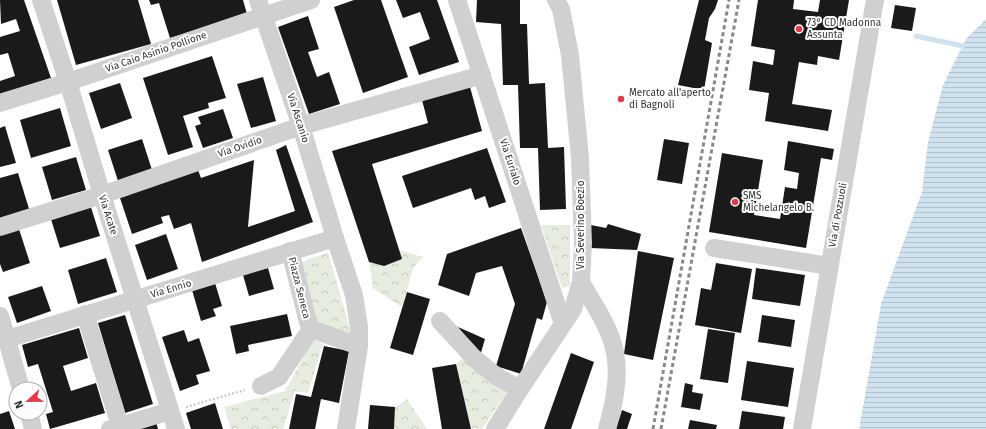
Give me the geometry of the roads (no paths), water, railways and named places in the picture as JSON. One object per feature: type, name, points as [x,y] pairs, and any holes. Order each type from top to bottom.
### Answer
[{"type":"street","name":"Via Acate","points":[[40,0],[68,82],[176,429]]},
{"type":"street","name":"Via Caio Asinio Pollione","points":[[0,103],[68,82],[260,8],[311,0]]},
{"type":"street","name":"Via Eurialo","points":[[457,0],[563,324]]},
{"type":"street","name":"Via Severino Boezio","points":[[495,429],[573,309],[581,282],[583,243],[580,158],[570,55],[561,9],[556,0]]},
{"type":"street","name":"Via di Pozzuoli","points":[[802,429],[875,0]]},
{"type":"street","name":"Via Ascanio","points":[[260,8],[301,126],[335,238]]},
{"type":"street","name":"Via Ovidio","points":[[0,227],[102,195],[301,126],[482,75]]},
{"type":"street","points":[[335,238],[354,295],[359,327],[359,346],[346,429]]},
{"type":"street","name":"Via Ennio","points":[[7,339],[335,238]]},
{"type":"street","points":[[714,248],[830,266]]},
{"type":"street","name":"Piazza Seneca","points":[[290,251],[311,329],[359,346]]},
{"type":"street","points":[[581,282],[612,339],[617,364],[614,406],[607,429]]},
{"type":"street","points":[[86,314],[114,422],[170,411]]},
{"type":"street","points":[[0,316],[20,381]]},
{"type":"street","points":[[440,321],[474,358],[496,376],[520,390]]},
{"type":"street","points":[[261,386],[279,377],[311,329]]},
{"type":"water","points":[[986,19],[986,429],[859,429],[881,304],[922,192],[928,142],[943,85],[966,39]]},
{"type":"waterway","points":[[916,36],[963,46]]},
{"type":"railway","points":[[653,429],[729,0]]},
{"type":"railway","points":[[661,429],[739,0]]},
{"type":"place","name":"73° CD Madonna Assunta","points":[[799,29]]},
{"type":"place","name":"Mercato all'aperto di Bagnoli","points":[[621,99]]},
{"type":"place","name":"SMS Michelangelo B.","points":[[735,202]]}]
